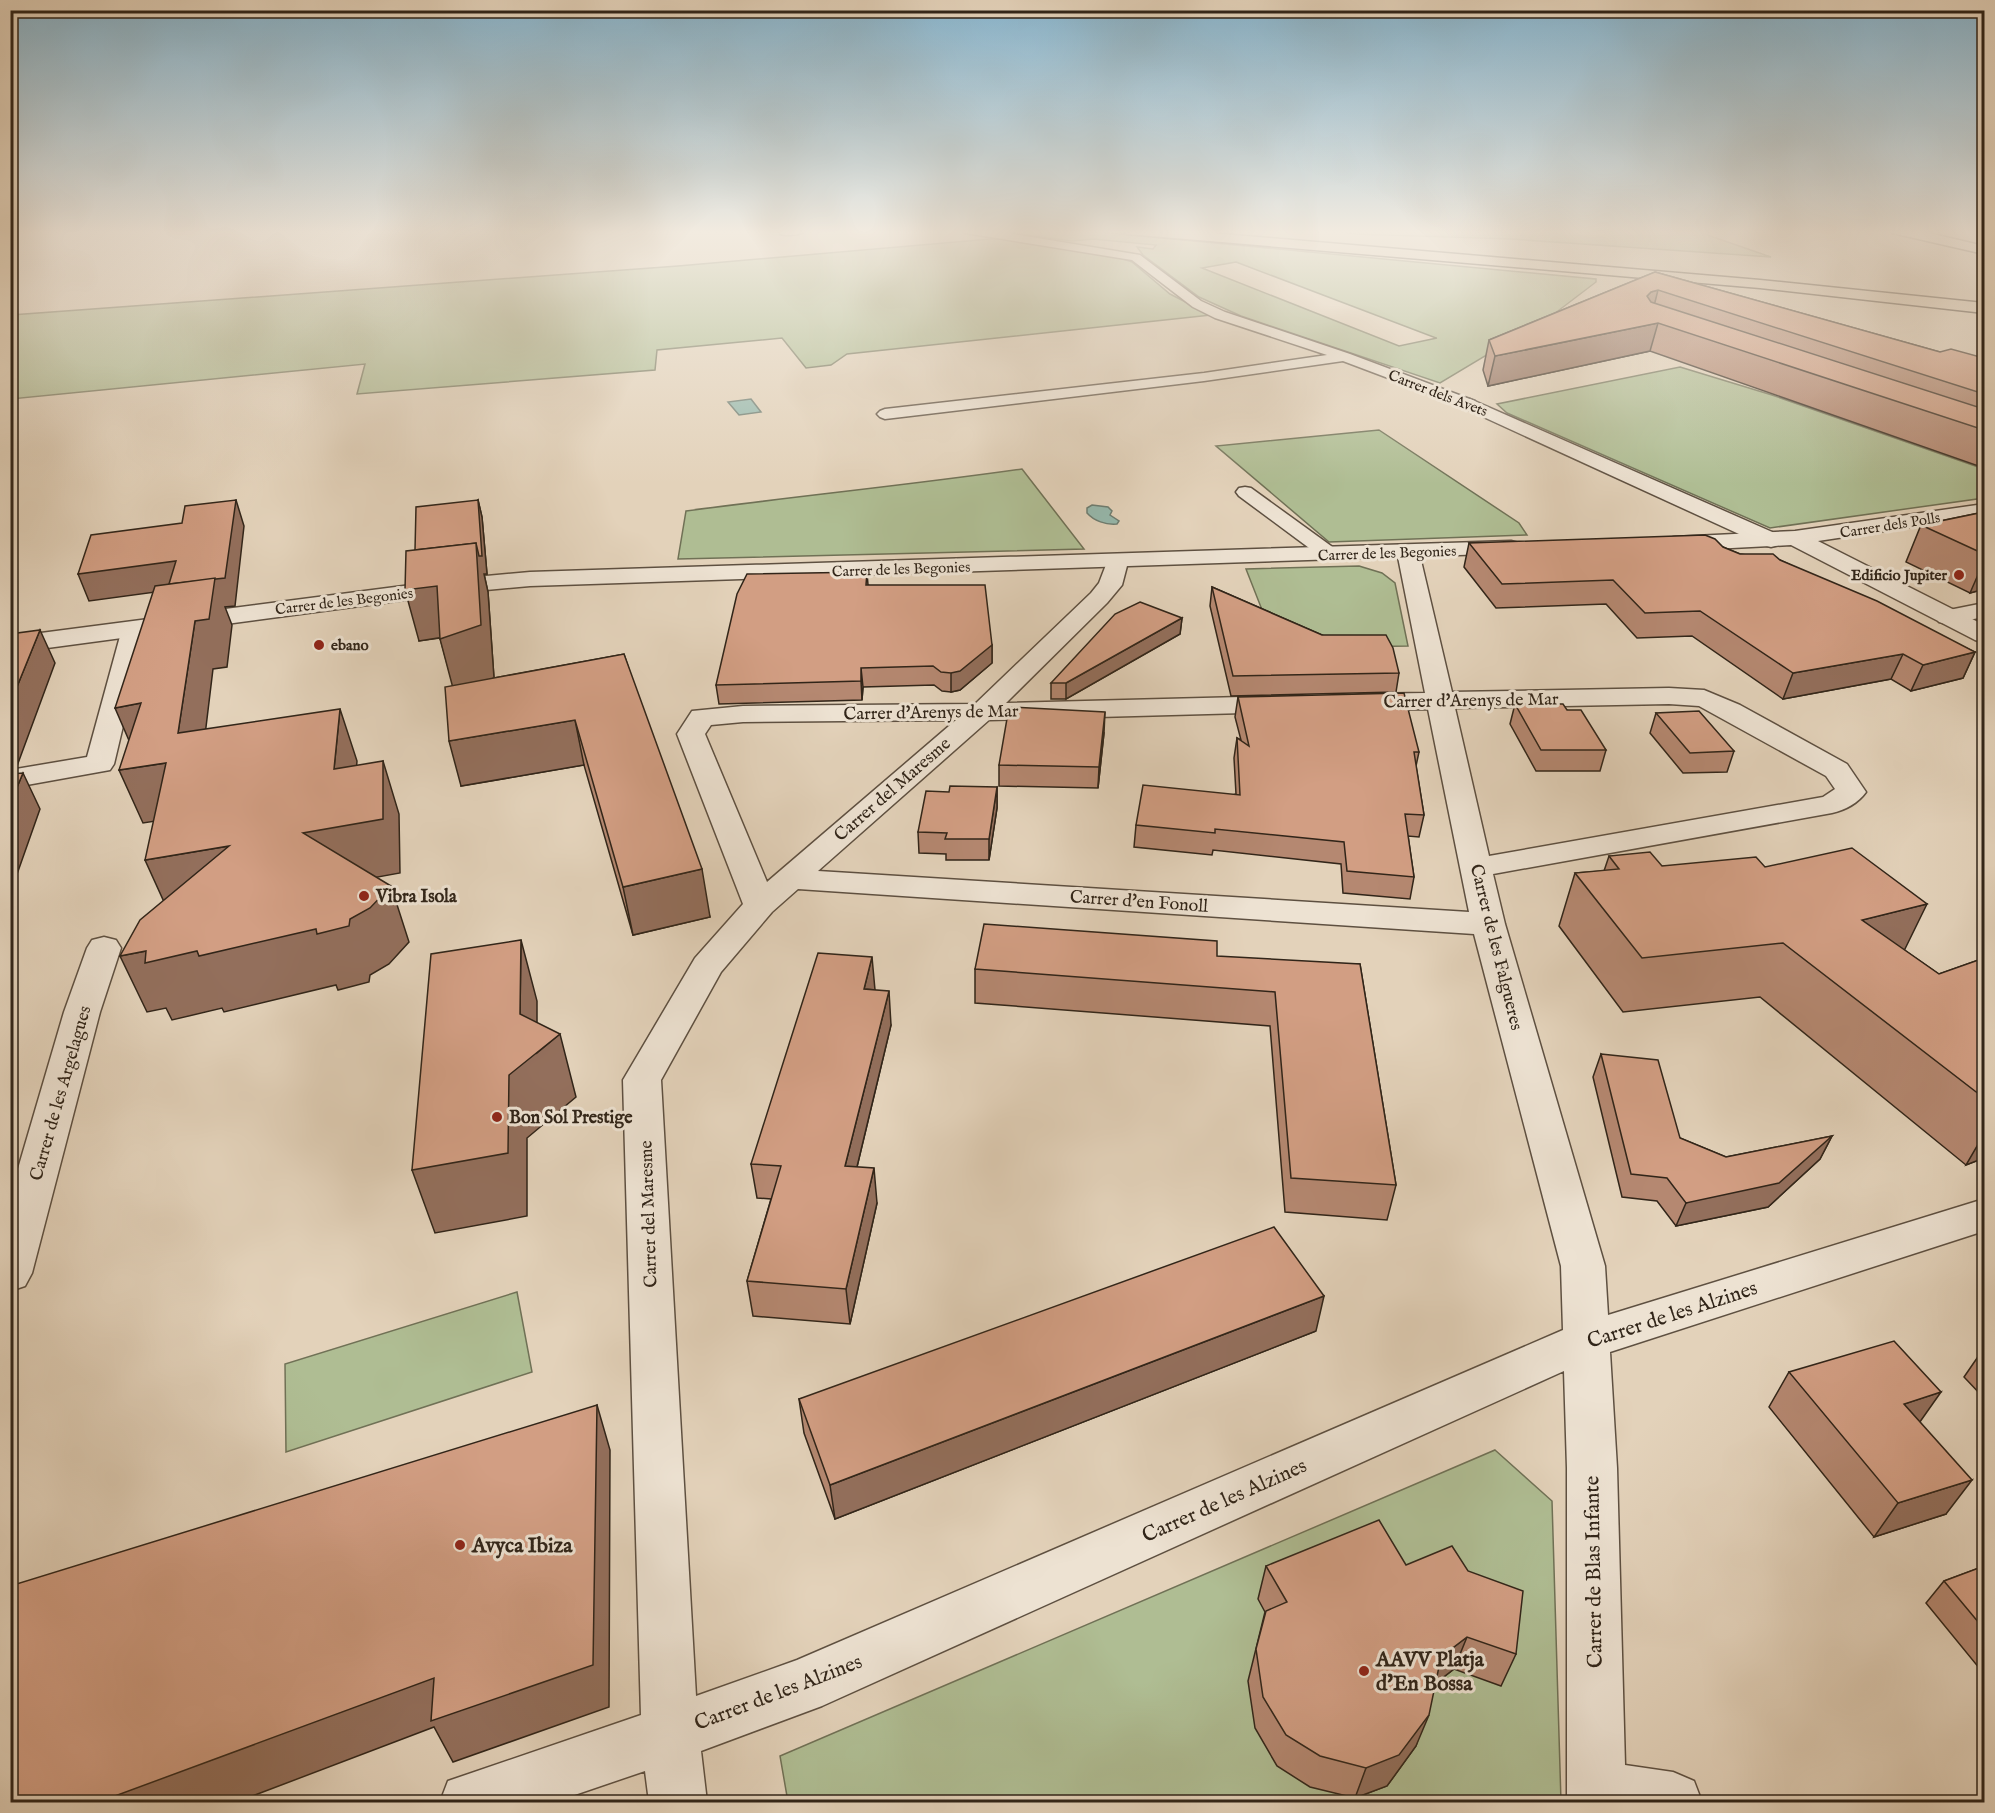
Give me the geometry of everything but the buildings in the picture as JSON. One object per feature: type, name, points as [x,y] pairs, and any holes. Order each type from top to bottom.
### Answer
[{"type":"highway","points":[[1939,315],[1984,320]]},
{"type":"street","name":"Carrer dels Avets","points":[[1470,404],[1771,540]]},
{"type":"street","name":"Carrer dels Polls","points":[[1795,538],[1984,510]]},
{"type":"street","points":[[1649,544],[1795,538],[1984,635]]},
{"type":"street","name":"Carrer de les Begonies","points":[[10,645],[465,585],[530,579],[1536,548]]},
{"type":"street","name":"Carrer de les Falgueres","points":[[1408,552],[1488,924],[1583,1266],[1585,1341]]},
{"type":"street","name":"Carrer del Maresme","points":[[678,1803],[670,1734],[642,1080],[707,966],[760,905],[982,712],[1110,585],[1117,562]]},
{"type":"street","points":[[1948,617],[1984,610]]},
{"type":"street","points":[[10,779],[100,764],[134,628]]},
{"type":"street","name":"Carrer d'Arenys de Mar","points":[[760,905],[691,734],[702,717],[743,714],[982,712],[1440,700],[1669,696],[1704,698],[1837,770],[1851,792],[1832,804],[1476,868]]},
{"type":"street","name":"Carrer d'en Fonoll","points":[[789,879],[1488,924]]},
{"type":"street","name":"Carrer de les Argelagues","points":[[10,1274],[82,1012],[104,948]]},
{"type":"street","name":"Carrer de les Alzines","points":[[469,1803],[802,1686],[1585,1341],[1984,1215]]},
{"type":"street","name":"Carrer de Blas Infante","points":[[1585,1341],[1592,1480],[1596,1796]]},
{"type":"street","points":[[1596,1796],[1673,1803]]},
{"type":"lane","name":"Carrer dels Avets","points":[[1219,315],[1345,357],[1470,404]]},
{"type":"lane","points":[[885,414],[1192,379],[1345,357]]},
{"type":"lane","points":[[1245,492],[1331,555]]},
{"type":"green space","points":[[11,315],[1211,315],[847,354],[831,365],[806,368],[782,338],[657,350],[655,370],[357,394],[365,364],[11,399]]},
{"type":"green space","points":[[1238,315],[1320,315],[1399,346],[1437,338],[1375,315],[1553,315],[1440,383]]},
{"type":"green space","points":[[1680,367],[1772,395],[1984,469],[1984,498],[1770,528],[1507,413],[1497,404]]},
{"type":"green space","points":[[1379,430],[1519,523],[1527,535],[1329,542],[1216,446]]},
{"type":"green space","points":[[1022,469],[1084,549],[678,559],[686,511]]},
{"type":"green space","points":[[1359,566],[1382,573],[1395,583],[1408,646],[1277,648],[1246,569]]},
{"type":"green space","points":[[517,1292],[532,1372],[286,1452],[285,1364]]},
{"type":"green space","points":[[1495,1450],[1552,1501],[1561,1802],[788,1802],[780,1756]]},
{"type":"water","points":[[751,399],[761,412],[739,415],[728,402]]},
{"type":"water","points":[[1092,505],[1108,507],[1112,511],[1110,515],[1119,521],[1117,524],[1100,522],[1090,516],[1087,508]]},
{"type":"place","name":"Edificio Jupiter","points":[[1959,575]]},
{"type":"place","name":"ebano","points":[[319,645]]},
{"type":"place","name":"Vibra Isola","points":[[364,896]]},
{"type":"place","name":"Bon Sol Prestige","points":[[497,1117]]},
{"type":"place","name":"Avyca Ibiza","points":[[460,1545]]},
{"type":"place","name":"AAVV Platja d'En Bossa","points":[[1364,1671]]}]
